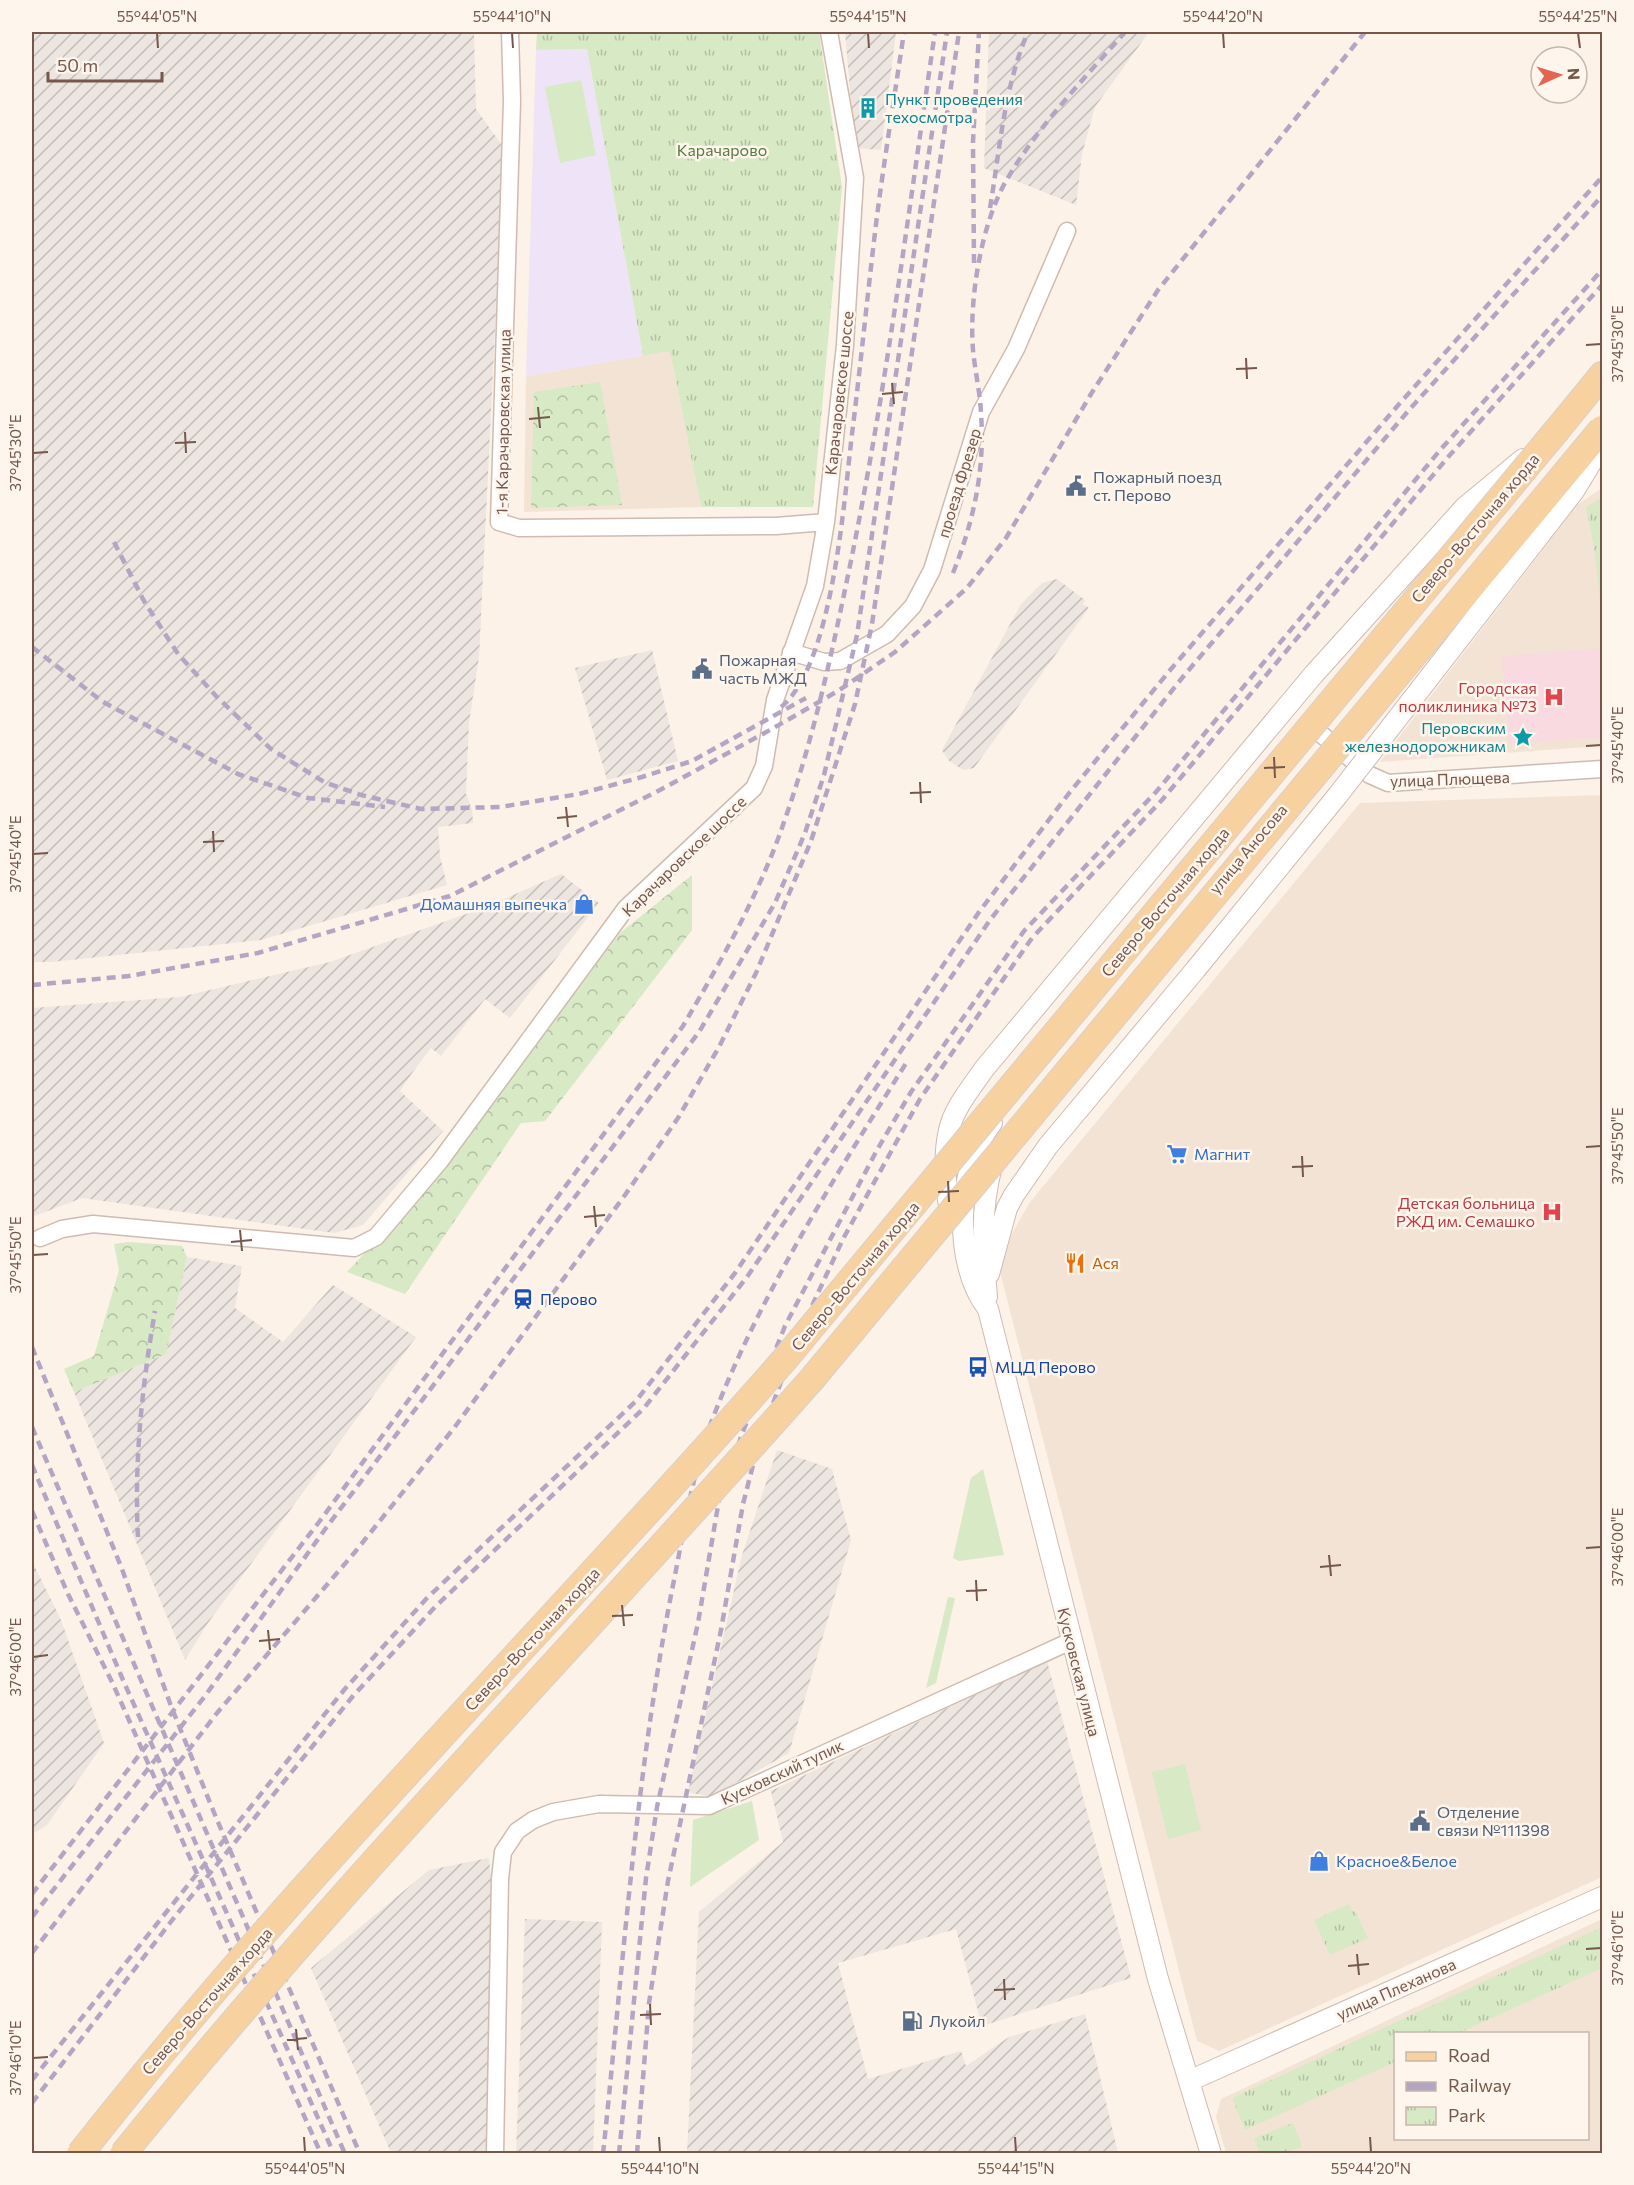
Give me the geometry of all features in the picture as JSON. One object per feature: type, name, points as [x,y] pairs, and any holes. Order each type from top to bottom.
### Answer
[{"type":"main road","name":"Северо-Восточная хорда","points":[[80,2154],[194,2014],[333,1856],[685,1473],[785,1359],[1602,375]]},
{"type":"main road","name":"Северо-Восточная хорда","points":[[123,2154],[222,2032],[357,1877],[712,1493],[820,1371],[1602,427]]},
{"type":"street","name":"1-я Карачаровская улица","points":[[510,32],[512,101],[499,522],[519,528],[776,526],[826,522]]},
{"type":"street","name":"Карачаровское шоссе","points":[[40,1238],[62,1229],[93,1224],[354,1248],[376,1237],[440,1161],[626,909],[754,788],[764,766],[775,700],[815,586],[826,522],[845,345],[855,178],[829,32]]},
{"type":"street","name":"проезд Фрезер","points":[[791,652],[824,662],[840,661],[887,634],[913,606],[932,570],[981,412],[1016,349],[1067,231]]},
{"type":"street","name":"улица Аносова","points":[[966,1189],[976,1153],[988,1127],[1315,729],[1602,386]]},
{"type":"street","name":"улица Аносова","points":[[988,1309],[982,1216],[994,1157],[1004,1140],[1602,427]]},
{"type":"street","points":[[963,1244],[950,1212],[949,1130],[957,1112],[984,1069],[1314,674],[1465,507],[1557,430]]},
{"type":"street","points":[[986,1285],[1001,1227],[1014,1195],[1048,1146],[1353,777],[1574,491],[1602,445]]},
{"type":"street","name":"улица Плющева","points":[[1315,729],[1370,775],[1388,783],[1602,769]]},
{"type":"street","name":"Кусковская улица","points":[[966,1189],[962,1219],[963,1244],[972,1277],[988,1309],[1158,1979],[1211,2154]]},
{"type":"street","name":"Кусковский тупик","points":[[495,2154],[500,1880],[503,1852],[517,1831],[533,1820],[553,1812],[588,1806],[709,1806],[1071,1641]]},
{"type":"street","name":"улица Плеханова","points":[[1189,2081],[1602,1897]]},
{"type":"shaded area","points":[[32,32],[474,32],[476,109],[504,148],[479,657],[469,722],[466,794],[472,809],[473,823],[438,827],[440,856],[447,885],[261,940],[51,962],[32,962]]},
{"type":"shaded area","points":[[845,32],[896,32],[881,150],[855,148]]},
{"type":"shaded area","points":[[989,32],[1149,32],[1095,107],[1082,154],[1076,205],[984,168]]},
{"type":"shaded area","points":[[587,49],[643,356],[526,376],[536,50]]},
{"type":"shaded area","points":[[670,351],[701,507],[524,512],[526,376]]},
{"type":"shaded area","points":[[1602,488],[1602,746],[1380,762],[1577,505]]},
{"type":"shaded area","points":[[1057,579],[1085,600],[1083,604],[1089,608],[974,768],[963,770],[948,760],[942,750],[1021,604],[1042,583]]},
{"type":"shaded area","name":"Городская поликлиника №73","points":[[1602,648],[1602,737],[1509,744],[1502,656]]},
{"type":"shaded area","points":[[652,650],[678,761],[607,780],[575,668]]},
{"type":"shaded area","points":[[1602,795],[1602,1877],[1219,2051],[1197,2041],[997,1260],[1030,1202],[1360,803]]},
{"type":"shaded area","points":[[561,874],[599,903],[510,1018],[485,999],[441,1056],[431,1048],[412,1073],[400,1091],[443,1131],[363,1225],[334,1233],[82,1198],[32,1217],[32,1008],[180,997],[330,962],[486,907]]},
{"type":"shaded area","points":[[187,1257],[242,1266],[235,1308],[283,1342],[333,1285],[416,1337],[208,1623],[185,1660],[74,1392],[166,1354]]},
{"type":"shaded area","points":[[777,1450],[832,1469],[851,1540],[789,1753],[711,1797],[688,1792],[742,1555]]},
{"type":"shaded area","points":[[32,1561],[61,1620],[104,1743],[47,1825],[32,1834]]},
{"type":"shaded area","points":[[1047,1661],[1131,1978],[982,2026],[956,1929],[838,1963],[868,2079],[961,2051],[966,2066],[1009,2037],[1085,2014],[1118,2153],[687,2153],[699,1912],[783,1842],[771,1791]]},
{"type":"shaded area","points":[[489,1858],[494,1912],[488,2152],[391,2153],[311,1968],[429,1870]]},
{"type":"shaded area","points":[[525,1919],[602,1922],[593,2153],[516,2153]]},
{"type":"shaded area","points":[[1602,1919],[1602,2153],[1226,2153],[1216,2117],[1221,2099]]},
{"type":"green space","name":"Карачарово","points":[[537,32],[819,32],[842,187],[813,507],[701,507],[670,351],[643,356],[587,49],[536,50]]},
{"type":"green space","points":[[581,80],[596,155],[560,163],[545,87]]},
{"type":"green space","points":[[600,382],[622,505],[531,508],[534,392]]},
{"type":"green space","points":[[1602,497],[1602,618],[1594,546],[1586,507]]},
{"type":"green space","points":[[692,875],[692,930],[545,1121],[521,1123],[405,1294],[347,1272],[433,1180],[620,933]]},
{"type":"green space","points":[[129,1242],[182,1246],[187,1257],[166,1354],[74,1392],[64,1369],[94,1356],[119,1270],[114,1244]]},
{"type":"green space","points":[[983,1469],[1004,1555],[959,1561],[953,1558],[971,1478]]},
{"type":"green space","points":[[948,1597],[955,1598],[936,1683],[926,1688]]},
{"type":"green space","points":[[1185,1764],[1201,1830],[1168,1839],[1152,1772]]},
{"type":"green space","points":[[752,1801],[759,1840],[690,1887],[693,1820]]},
{"type":"green space","points":[[1349,1904],[1353,1912],[1355,1911],[1368,1938],[1330,1955],[1314,1920]]},
{"type":"green space","points":[[1602,1927],[1602,1968],[1461,2032],[1394,2032],[1394,2062],[1245,2130],[1232,2098]]},
{"type":"green space","points":[[1293,2123],[1302,2147],[1284,2153],[1259,2153],[1254,2138]]},
{"type":"railway","points":[[781,707],[799,686],[813,656],[833,580],[845,499],[877,216],[904,32]]},
{"type":"railway","points":[[32,1894],[319,1522],[683,1026],[752,901],[794,792],[820,702],[841,611],[873,444],[935,32]]},
{"type":"railway","points":[[32,1917],[205,1696],[326,1528],[699,1032],[775,903],[805,833],[824,775],[857,635],[947,32]]},
{"type":"railway","points":[[32,1953],[217,1713],[355,1552],[454,1428],[625,1195],[678,1118],[719,1047],[756,973],[811,841],[855,704],[872,624],[959,32]]},
{"type":"railway","points":[[974,263],[973,142],[979,32]]},
{"type":"railway","points":[[990,208],[1008,96],[1028,32]]},
{"type":"railway","points":[[953,573],[967,534],[979,475],[981,413],[972,330],[975,286],[990,219],[1006,181],[1032,141],[1125,32]]},
{"type":"railway","points":[[32,985],[129,976],[258,953],[450,896],[660,790],[770,730],[838,691],[895,652],[967,588],[1006,538],[1091,394],[1158,290],[1365,32]]},
{"type":"railway","points":[[32,2080],[344,1690],[427,1598],[636,1401],[735,1273],[979,912],[1070,792],[1171,669],[1400,403],[1602,177]]},
{"type":"railway","points":[[32,2103],[173,1919],[353,1696],[435,1607],[644,1408],[747,1277],[990,920],[1182,678],[1409,410],[1602,196]]},
{"type":"railway","points":[[619,2154],[646,1878],[657,1807],[698,1623],[719,1500],[742,1434],[785,1326],[877,1150],[911,1092],[1024,931],[1156,792],[1441,449],[1602,270]]},
{"type":"railway","points":[[637,2154],[649,2003],[668,1881],[721,1630],[743,1504],[760,1438],[799,1334],[843,1239],[920,1099],[1032,938],[1162,800],[1449,456],[1602,285]]},
{"type":"railway","points":[[114,542],[144,601],[178,654],[216,696],[271,749],[324,782],[361,795],[421,809],[500,807],[579,794],[642,777],[692,761],[806,698]]},
{"type":"railway","points":[[32,647],[103,702],[238,774],[308,798],[385,807]]},
{"type":"railway","points":[[603,2154],[649,1730],[689,1502],[706,1436],[733,1368],[778,1277],[828,1189],[908,1060]]},
{"type":"railway","points":[[138,1537],[137,1480],[140,1424],[155,1311]]},
{"type":"railway","points":[[32,1347],[122,1569],[171,1706],[215,1815],[360,2154]]},
{"type":"railway","points":[[32,1427],[345,2154]]},
{"type":"railway","points":[[32,1465],[123,1680],[334,2154]]},
{"type":"railway","points":[[32,1511],[68,1594],[113,1684],[321,2154]]},
{"type":"place","name":"Пункт проведения техосмотра","points":[[868,108]]},
{"type":"place","name":"Пожарный поезд ст. Перово","points":[[1076,486]]},
{"type":"place","name":"Пожарная часть МЖД","points":[[702,669]]},
{"type":"place","name":"Городская поликлиника №73","points":[[1554,697]]},
{"type":"place","name":"Перовским железнодорожникам","points":[[1523,737]]},
{"type":"place","name":"Домашняя выпечка","points":[[584,904]]},
{"type":"place","name":"Магнит","points":[[1177,1154]]},
{"type":"place","name":"Детская больница РЖД им. Семашко","points":[[1552,1212]]},
{"type":"place","name":"Ася","points":[[1075,1263]]},
{"type":"place","name":"Перово","points":[[523,1299]]},
{"type":"place","name":"МЦД Перово","points":[[978,1367]]},
{"type":"place","name":"Отделение связи №111398","points":[[1420,1821]]},
{"type":"place","name":"Красное&Белое","points":[[1319,1861]]},
{"type":"place","name":"Лукойл","points":[[912,2021]]}]
